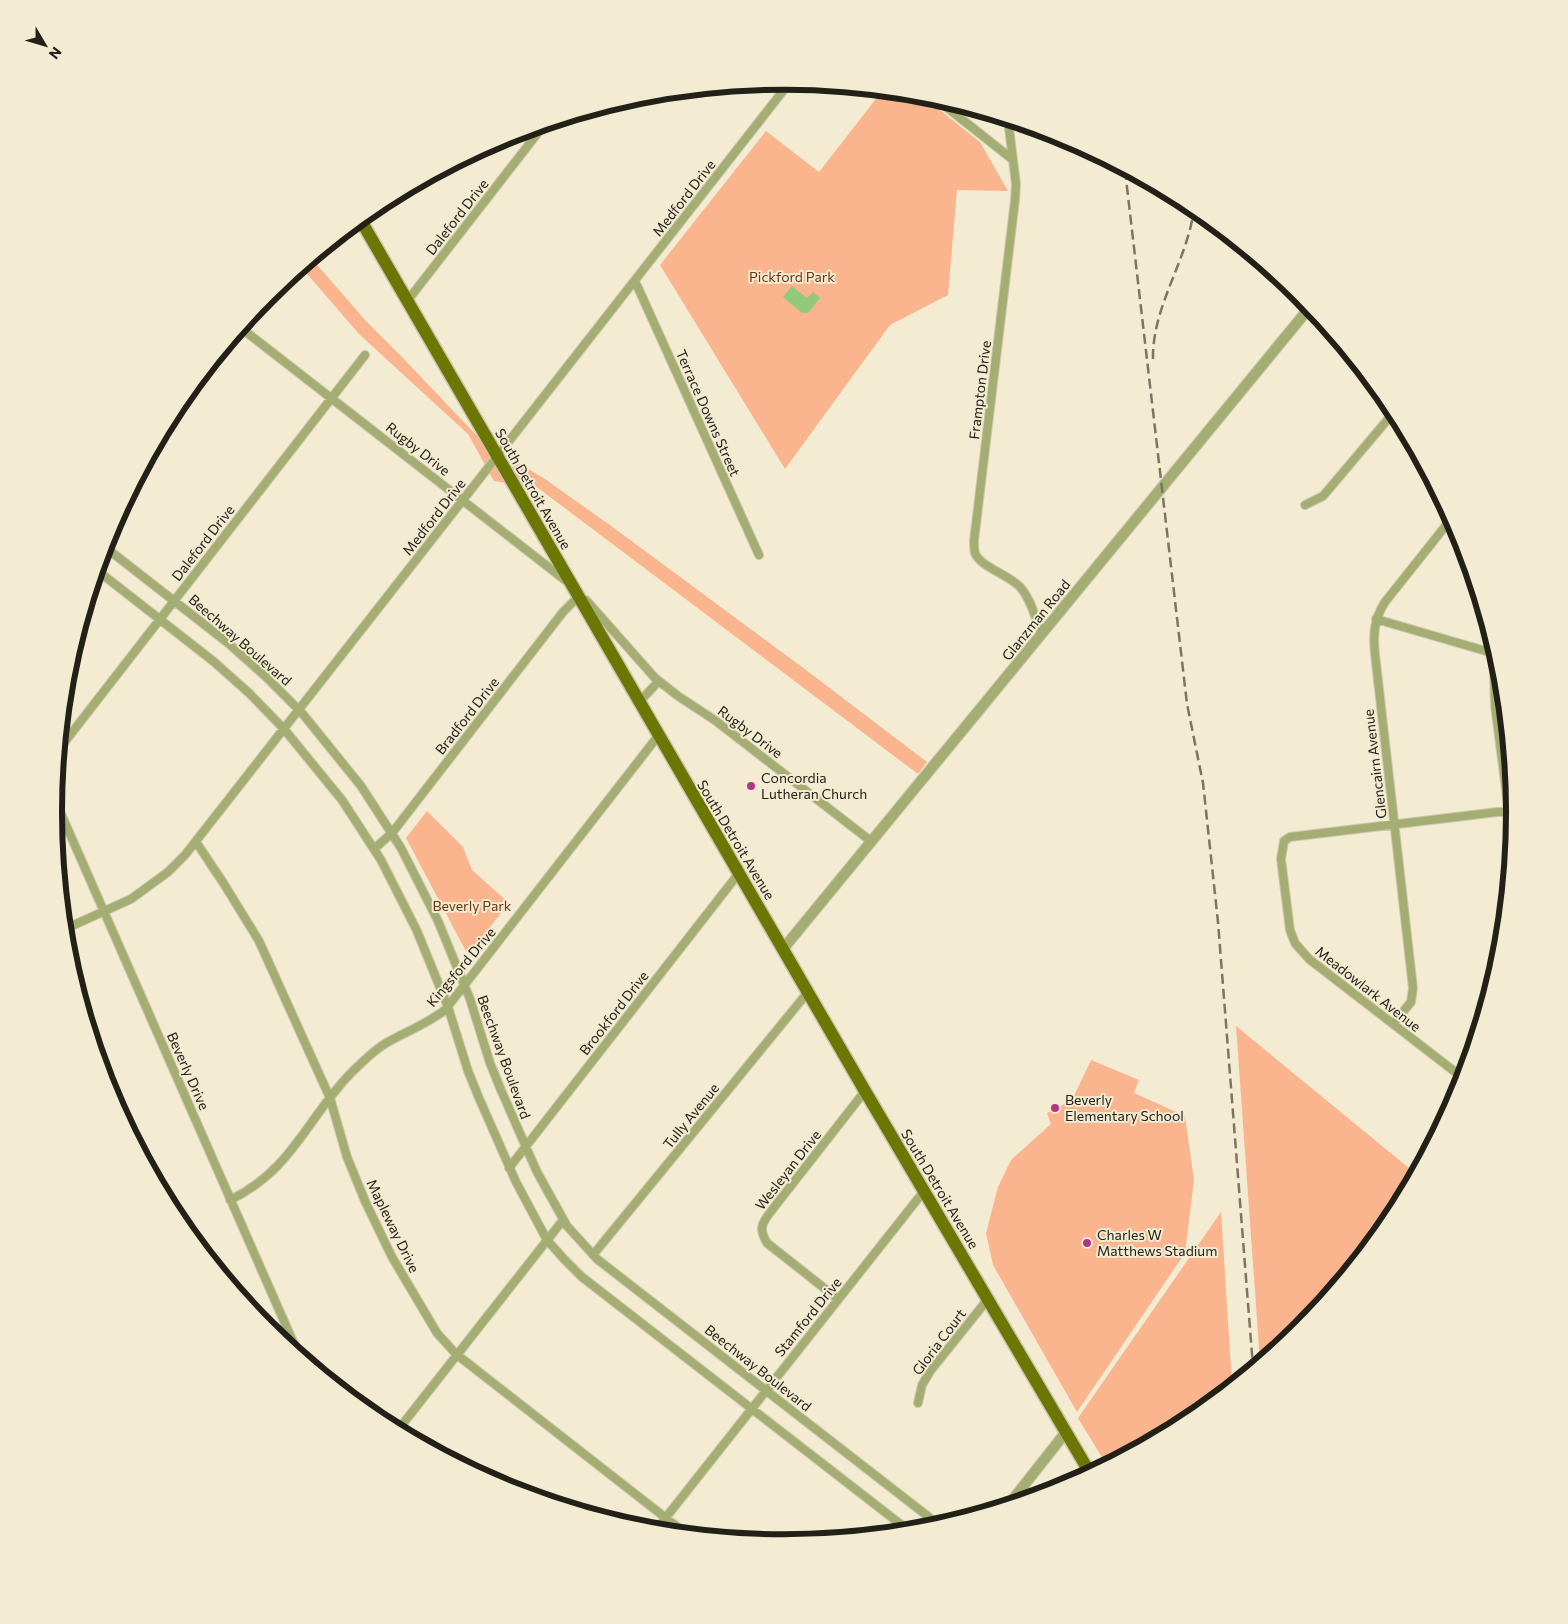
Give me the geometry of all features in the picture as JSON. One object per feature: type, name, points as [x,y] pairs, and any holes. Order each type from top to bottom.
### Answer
[{"type":"main road","name":"South Detroit Avenue","points":[[364,226],[658,736],[1087,1467]]},
{"type":"street","name":"Medford Drive","points":[[72,926],[131,899],[168,872],[196,842],[784,90]]},
{"type":"street","points":[[950,110],[1012,159]]},
{"type":"street","name":"Frampton Drive","points":[[1009,127],[1016,184],[1014,216],[974,541],[975,552],[981,560],[1009,577],[1022,589],[1032,607],[1042,634]]},
{"type":"street","name":"Daleford Drive","points":[[408,300],[537,135]]},
{"type":"street","name":"Terrace Downs Street","points":[[635,282],[759,555]]},
{"type":"street","name":"Glanzman Road","points":[[783,950],[1305,313]]},
{"type":"street","name":"Rugby Drive","points":[[246,332],[570,583],[660,681],[678,696],[724,727],[872,842]]},
{"type":"street","name":"Daleford Drive","points":[[67,739],[365,355]]},
{"type":"street","points":[[1305,505],[1323,496],[1389,418]]},
{"type":"street","name":"Glencairn Avenue","points":[[1393,1024],[1411,1002],[1413,988],[1373,637],[1376,619],[1384,602],[1446,525]]},
{"type":"street","name":"Beechway Boulevard","points":[[111,552],[235,649],[265,676],[299,710],[361,786],[401,848],[438,921],[465,986],[490,1063],[525,1147],[563,1220],[581,1243],[593,1255],[932,1518]]},
{"type":"street","points":[[103,575],[233,678],[284,729],[342,800],[374,849],[417,931],[448,1007],[468,1071],[509,1168],[532,1215],[548,1240],[582,1277],[900,1524]]},
{"type":"street","name":"Bradford Drive","points":[[374,849],[392,833],[563,612],[578,597]]},
{"type":"street","points":[[1376,619],[1488,652]]},
{"type":"street","points":[[639,702],[660,681]]},
{"type":"street","points":[[1494,688],[1495,705],[1503,753]]},
{"type":"street","name":"Kingsford Drive","points":[[230,1200],[256,1184],[278,1166],[350,1073],[387,1043],[431,1020],[448,1007],[658,736]]},
{"type":"street","points":[[1395,824],[1506,812]]},
{"type":"street","name":"Beverly Drive","points":[[62,816],[292,1339]]},
{"type":"street","name":"Meadowlark Avenue","points":[[1395,824],[1290,837],[1284,841],[1282,859],[1290,930],[1295,943],[1309,959],[1456,1073]]},
{"type":"street","name":"Mapleway Drive","points":[[196,842],[259,940],[330,1098],[347,1157],[368,1209],[392,1257],[437,1333],[456,1354],[677,1525]]},
{"type":"street","name":"Brookford Drive","points":[[509,1168],[739,873]]},
{"type":"street","name":"Tully Avenue","points":[[593,1255],[808,992]]},
{"type":"street","name":"Wesleyan Drive","points":[[838,1299],[767,1243],[763,1236],[762,1227],[772,1210],[865,1091]]},
{"type":"street","name":"Stamford Drive","points":[[662,1523],[924,1191]]},
{"type":"street","points":[[402,1424],[563,1220]]},
{"type":"street","name":"Gloria Court","points":[[918,1403],[922,1384],[931,1370],[988,1299]]},
{"type":"street","points":[[1016,1495],[1066,1432]]},
{"type":"green space","name":"Pickford Park","points":[[877,97],[935,106],[980,142],[1008,191],[957,190],[948,295],[890,325],[785,469],[660,265],[766,131],[819,172]]},
{"type":"green space","points":[[316,264],[366,321],[482,441],[545,479],[614,528],[927,762],[918,774],[538,488],[494,481],[468,434],[359,334],[306,272]]},
{"type":"green space","name":"Beverly Park","points":[[427,811],[463,847],[472,870],[509,903],[468,955],[406,838]]},
{"type":"green space","points":[[1236,1026],[1411,1170],[1384,1213],[1326,1288],[1259,1354]]},
{"type":"green space","name":"Charles W Matthews Stadium","points":[[1091,1060],[1139,1080],[1134,1093],[1185,1116],[1194,1180],[1185,1253],[1077,1412],[993,1265],[986,1233],[998,1187],[1011,1160],[1051,1124],[1047,1113],[1072,1100]]},
{"type":"green space","points":[[1221,1212],[1232,1377],[1185,1412],[1145,1437],[1103,1459],[1078,1418]]},
{"type":"shaded area","points":[[792,286],[807,298],[813,292],[820,298],[808,313],[802,313],[783,297]]},
{"type":"railway","points":[[1126,177],[1187,704],[1203,783],[1218,922],[1252,1360]]},
{"type":"railway","points":[[1153,359],[1154,339],[1158,320],[1185,246],[1192,217]]},
{"type":"place","name":"Concordia Lutheran Church","points":[[751,786]]},
{"type":"place","name":"Beverly Elementary School","points":[[1055,1108]]},
{"type":"place","name":"Charles W Matthews Stadium","points":[[1087,1243]]}]
